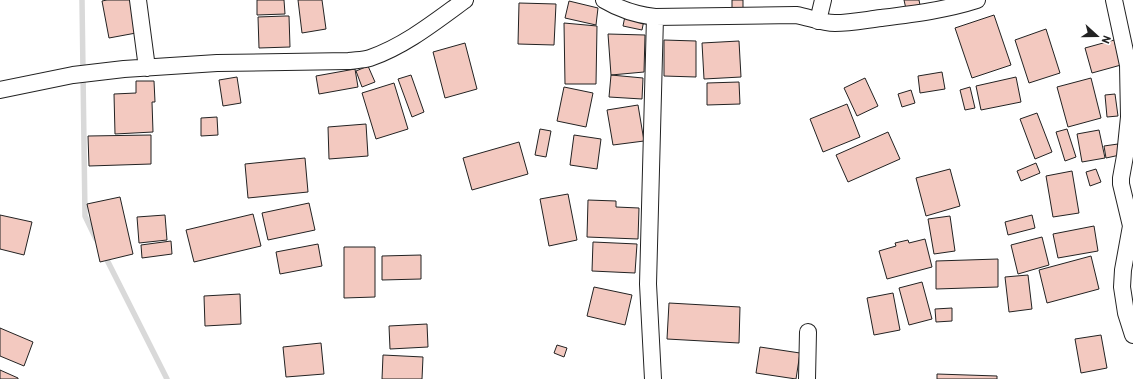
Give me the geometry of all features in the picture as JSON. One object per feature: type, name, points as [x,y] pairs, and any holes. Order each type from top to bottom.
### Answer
[{"type":"street","points":[[138,0],[147,68]]},
{"type":"street","points":[[0,90],[73,75],[124,69],[217,63],[349,61],[370,58],[422,32],[465,0]]},
{"type":"street","points":[[604,0],[613,5],[646,16],[655,17],[796,15],[818,21],[834,23],[898,16],[977,0]]},
{"type":"street","points":[[818,21],[823,0]]},
{"type":"street","points":[[1114,0],[1128,66],[1129,118],[1121,178],[1132,226],[1123,270],[1122,287],[1126,313],[1133,335]]},
{"type":"street","points":[[653,379],[648,284],[655,17]]},
{"type":"street","points":[[807,379],[808,332]]},
{"type":"building","points":[[130,0],[136,33],[109,38],[102,1]]},
{"type":"building","points":[[257,0],[284,0],[285,14],[257,15]]},
{"type":"building","points":[[298,0],[322,0],[326,29],[302,33]]},
{"type":"building","points":[[732,0],[743,0],[743,10],[732,10]]},
{"type":"building","points":[[904,0],[919,0],[920,5],[906,9]]},
{"type":"building","points":[[569,1],[598,8],[596,25],[565,18]]},
{"type":"building","points":[[519,3],[556,4],[554,45],[518,44]]},
{"type":"building","points":[[994,15],[1011,65],[972,78],[955,28]]},
{"type":"building","points":[[289,16],[290,47],[259,48],[258,17]]},
{"type":"building","points":[[625,16],[644,20],[642,30],[623,26]]},
{"type":"building","points":[[564,23],[597,26],[596,84],[565,84]]},
{"type":"building","points":[[1046,29],[1060,73],[1029,83],[1015,40]]},
{"type":"building","points":[[608,34],[645,35],[644,72],[611,75]]},
{"type":"building","points":[[664,40],[696,41],[696,77],[664,76]]},
{"type":"building","points":[[1114,40],[1121,65],[1092,73],[1085,48]]},
{"type":"building","points":[[739,41],[741,77],[704,79],[702,43]]},
{"type":"building","points":[[465,43],[477,89],[445,98],[433,52]]},
{"type":"building","points":[[368,66],[375,82],[362,87],[356,71]]},
{"type":"building","points":[[355,69],[358,87],[319,94],[316,76]]},
{"type":"building","points":[[942,72],[945,89],[920,93],[918,76]]},
{"type":"building","points":[[411,75],[424,112],[412,117],[398,79]]},
{"type":"building","points":[[611,75],[643,78],[642,99],[609,97]]},
{"type":"building","points":[[237,77],[241,103],[223,106],[219,80]]},
{"type":"building","points":[[1016,77],[1021,102],[981,110],[976,86]]},
{"type":"building","points":[[865,78],[878,106],[857,116],[844,88]]},
{"type":"building","points":[[1091,78],[1101,118],[1068,127],[1057,87]]},
{"type":"building","points":[[136,81],[154,81],[155,102],[152,102],[153,132],[115,134],[114,94],[136,93]]},
{"type":"building","points":[[739,82],[740,104],[707,105],[707,83]]},
{"type":"building","points":[[394,83],[408,129],[376,139],[362,93]]},
{"type":"building","points":[[564,87],[593,93],[586,127],[557,121]]},
{"type":"building","points":[[970,87],[975,108],[965,110],[960,90]]},
{"type":"building","points":[[911,90],[915,103],[902,107],[898,94]]},
{"type":"building","points":[[1115,94],[1118,116],[1107,117],[1105,95]]},
{"type":"building","points":[[847,104],[860,137],[823,152],[810,119]]},
{"type":"building","points":[[638,105],[644,141],[613,145],[607,110]]},
{"type":"building","points":[[1037,113],[1052,152],[1035,159],[1020,119]]},
{"type":"building","points":[[217,117],[218,135],[201,136],[201,118]]},
{"type":"building","points":[[366,124],[368,156],[329,159],[328,127]]},
{"type":"building","points":[[540,129],[551,131],[546,157],[535,155]]},
{"type":"building","points":[[1067,129],[1076,157],[1065,161],[1056,132]]},
{"type":"building","points":[[1099,130],[1105,158],[1082,162],[1077,134]]},
{"type":"building","points":[[888,132],[900,159],[848,182],[836,155]]},
{"type":"building","points":[[151,135],[151,164],[89,166],[88,136]]},
{"type":"building","points":[[574,135],[601,139],[597,169],[570,165]]},
{"type":"building","points":[[519,142],[528,174],[472,190],[463,158]]},
{"type":"building","points":[[1118,144],[1120,155],[1106,158],[1104,146]]},
{"type":"building","points":[[305,158],[308,192],[248,198],[245,164]]},
{"type":"building","points":[[1036,163],[1040,173],[1021,181],[1017,171]]},
{"type":"building","points":[[950,169],[960,206],[926,216],[916,178]]},
{"type":"building","points":[[1096,169],[1101,182],[1090,186],[1086,172]]},
{"type":"building","points":[[1072,171],[1079,213],[1053,217],[1046,176]]},
{"type":"building","points":[[568,194],[577,240],[549,246],[540,199]]},
{"type":"building","points":[[120,197],[133,254],[100,262],[87,204]]},
{"type":"building","points":[[588,200],[616,201],[616,207],[639,208],[638,239],[587,237]]},
{"type":"building","points":[[309,203],[315,230],[268,240],[262,213]]},
{"type":"building","points":[[253,214],[261,246],[194,262],[186,230]]},
{"type":"building","points":[[0,215],[32,222],[24,255],[0,249]]},
{"type":"building","points":[[165,215],[167,240],[139,243],[137,217]]},
{"type":"building","points":[[1032,215],[1035,228],[1008,235],[1005,222]]},
{"type":"building","points":[[950,216],[955,251],[934,254],[928,219]]},
{"type":"building","points":[[1094,226],[1098,251],[1058,258],[1053,234]]},
{"type":"building","points":[[1042,237],[1049,265],[1018,274],[1011,245]]},
{"type":"building","points":[[925,239],[932,267],[887,279],[879,251],[896,246],[895,243],[908,240],[909,243]]},
{"type":"building","points":[[171,241],[172,254],[142,258],[141,245]]},
{"type":"building","points":[[593,242],[637,244],[635,273],[592,271]]},
{"type":"building","points":[[318,244],[322,266],[280,274],[276,252]]},
{"type":"building","points":[[344,247],[375,247],[375,297],[344,298]]},
{"type":"building","points":[[421,255],[421,279],[382,280],[382,256]]},
{"type":"building","points":[[1091,256],[1099,289],[1047,303],[1039,270]]},
{"type":"building","points":[[998,259],[998,287],[936,289],[936,261]]},
{"type":"building","points":[[1028,275],[1032,309],[1009,312],[1005,277]]},
{"type":"building","points":[[922,282],[932,319],[909,325],[899,288]]},
{"type":"building","points":[[594,287],[632,295],[625,325],[587,316]]},
{"type":"building","points":[[893,293],[900,330],[874,335],[867,298]]},
{"type":"building","points":[[240,294],[241,324],[205,326],[204,296]]},
{"type":"building","points":[[669,303],[740,307],[739,343],[667,339]]},
{"type":"building","points":[[952,308],[952,321],[936,322],[935,309]]},
{"type":"building","points":[[427,324],[428,347],[390,349],[389,326]]},
{"type":"building","points":[[0,328],[33,342],[24,366],[0,356]]},
{"type":"building","points":[[1101,335],[1107,368],[1081,373],[1075,339]]},
{"type":"building","points":[[321,343],[324,374],[286,377],[283,347]]},
{"type":"building","points":[[557,345],[567,348],[564,357],[554,353]]},
{"type":"building","points":[[760,347],[800,353],[796,379],[756,373]]},
{"type":"building","points":[[383,355],[423,357],[422,379],[382,379]]},
{"type":"building","points":[[0,370],[18,378],[18,379],[0,379]]},
{"type":"building","points":[[937,374],[997,376],[997,379],[937,379]]},
{"type":"waterway","points":[[82,0],[85,216],[96,239]]},
{"type":"waterway","points":[[104,254],[167,379]]}]
